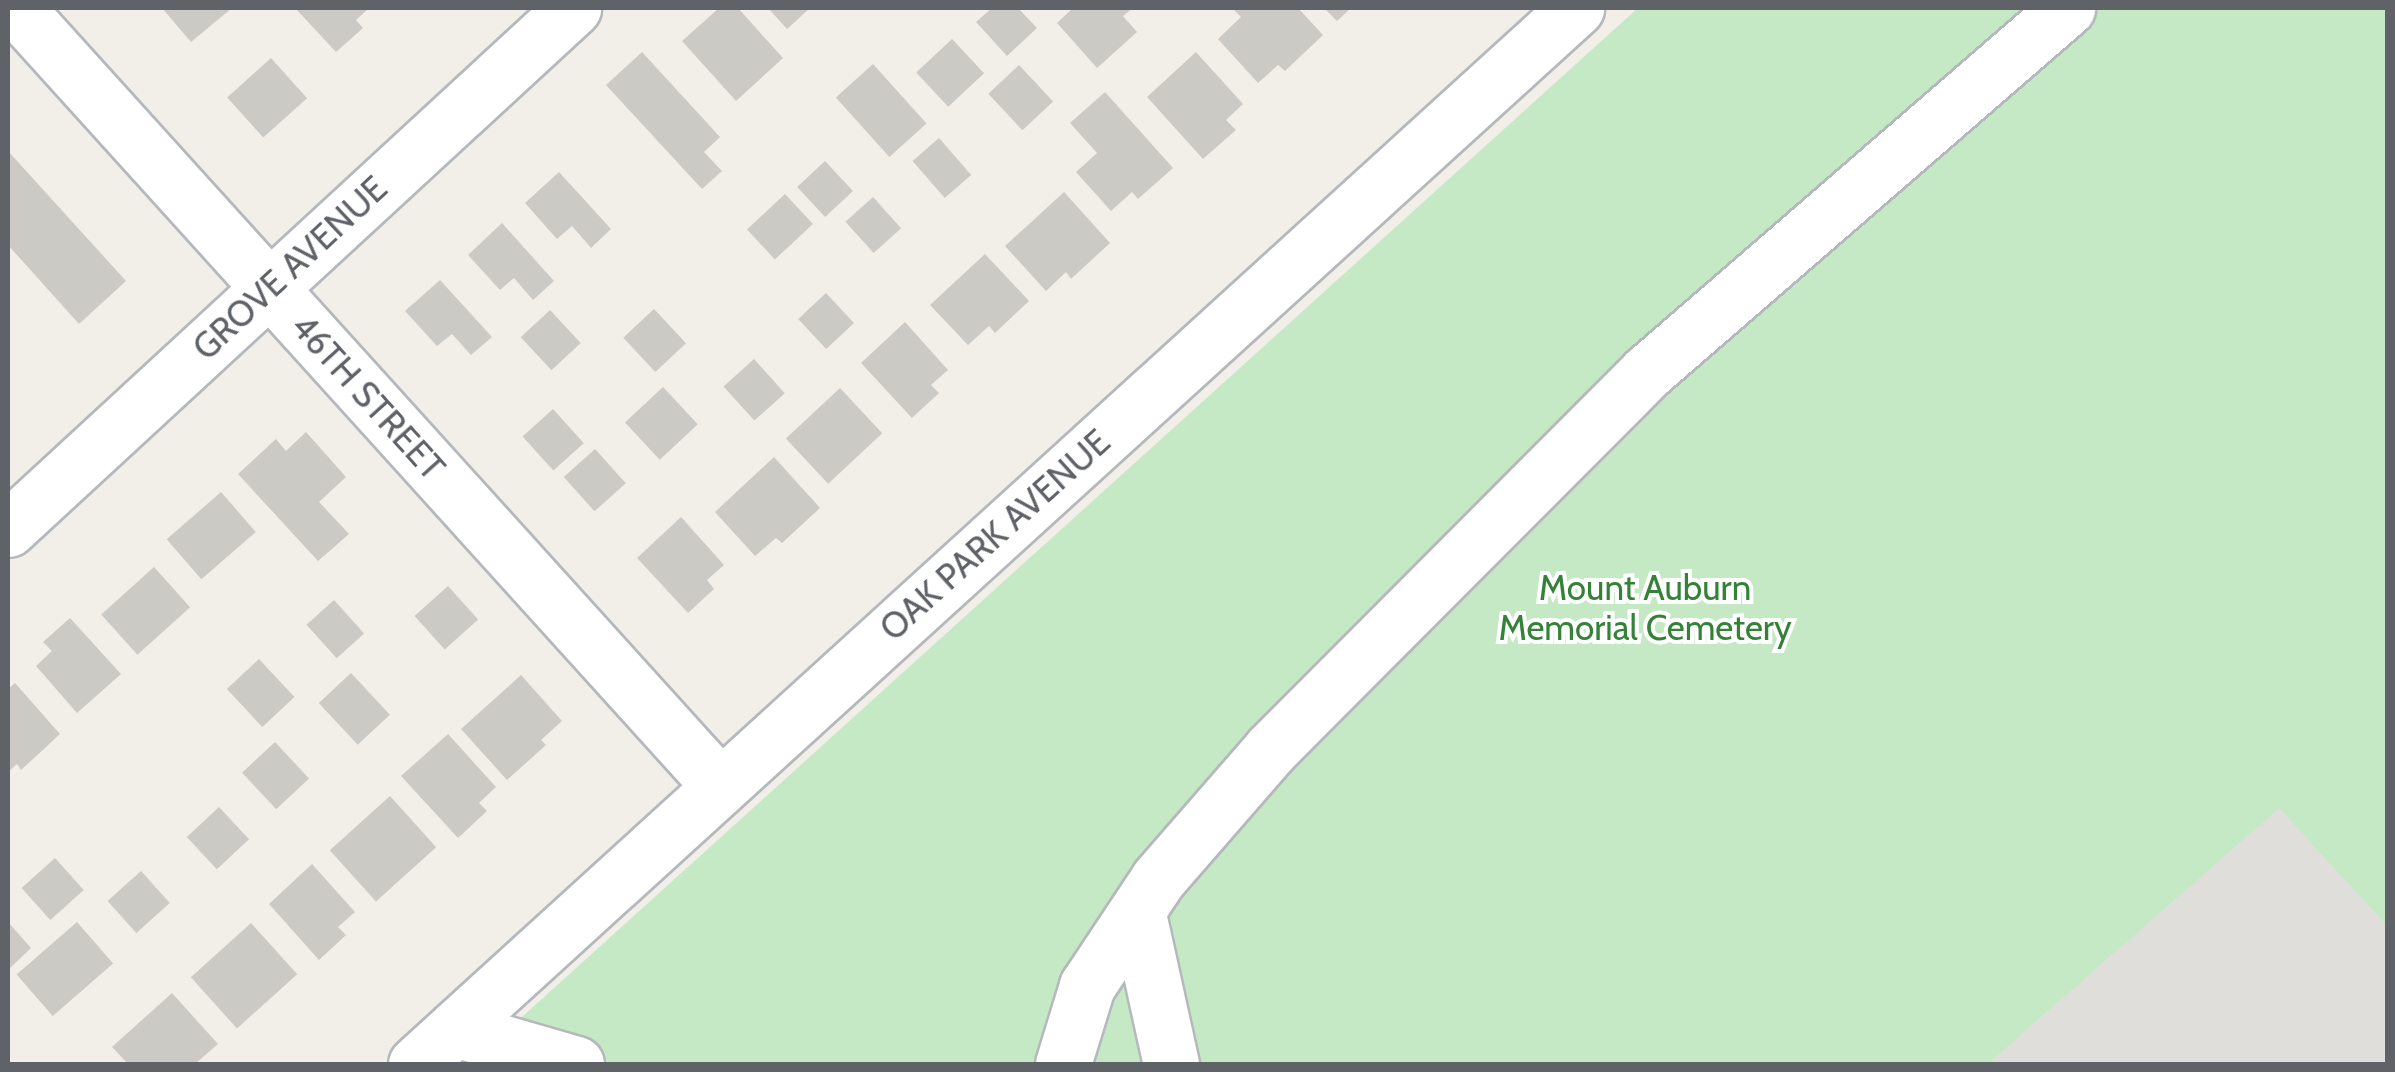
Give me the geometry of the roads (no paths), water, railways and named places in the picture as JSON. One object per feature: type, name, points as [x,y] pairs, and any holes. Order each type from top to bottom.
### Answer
[{"type":"street","name":"46TH STREET","points":[[16,8],[720,786]]},
{"type":"street","name":"GROVE AVENUE","points":[[8,530],[573,8]]},
{"type":"street","name":"OAK PARK AVENUE","points":[[416,1064],[1576,8]]},
{"type":"street","points":[[1064,1064],[1086,986],[1158,879],[1270,750],[1646,372],[2067,8]]},
{"type":"street","points":[[1138,914],[1172,1064]]},
{"type":"street","points":[[455,1029],[576,1064]]},
{"type":"park label","name":"Mount Auburn Memorial Cemetery","points":[[1645,608]]}]
